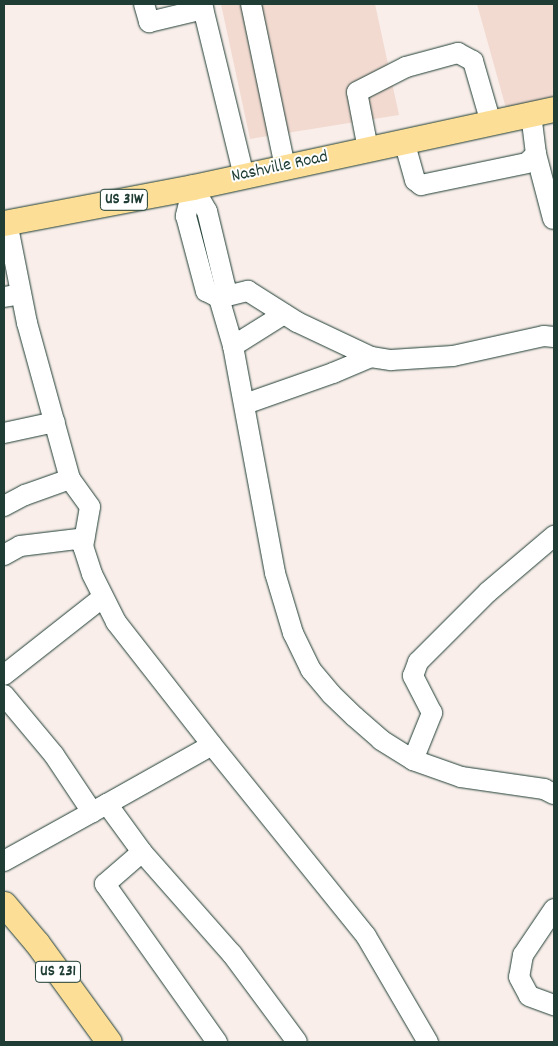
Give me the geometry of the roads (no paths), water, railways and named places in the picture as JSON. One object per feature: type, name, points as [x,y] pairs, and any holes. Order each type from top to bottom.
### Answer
[{"type":"main road","name":"Nashville Road","points":[[5,222],[193,188],[543,112]]},
{"type":"main road","name":"US 231","points":[[4,904],[37,943],[109,1042]]},
{"type":"street","points":[[144,4],[149,22],[202,6],[244,176]]},
{"type":"street","points":[[251,4],[285,167]]},
{"type":"street","points":[[368,150],[357,92],[406,67],[458,53],[473,62],[491,123]]},
{"type":"street","points":[[543,112],[536,154],[553,219]]},
{"type":"street","points":[[404,142],[415,180],[422,185],[527,163],[536,154]]},
{"type":"street","points":[[193,188],[207,211],[225,286],[219,298],[233,346],[245,404],[275,573],[293,633],[312,670],[331,694],[381,740],[413,760],[461,777],[544,789],[554,794]]},
{"type":"street","points":[[193,188],[186,216],[206,291],[219,298],[248,291],[284,314],[370,357],[391,360],[453,356],[544,336],[554,337]]},
{"type":"street","points":[[5,222],[12,296],[27,324],[70,479],[90,506],[83,546],[92,574],[103,597],[116,622],[212,745],[366,936],[428,1042]]},
{"type":"street","points":[[198,259],[218,256]]},
{"type":"street","points":[[233,346],[284,314]]},
{"type":"street","points":[[245,404],[333,373],[370,357]]},
{"type":"street","points":[[4,433],[55,422]]},
{"type":"street","points":[[7,498],[70,479]]},
{"type":"street","points":[[413,760],[432,713],[413,676],[418,662],[488,592],[554,536]]},
{"type":"street","points":[[4,555],[20,546],[85,538]]},
{"type":"street","points":[[4,675],[103,597]]},
{"type":"street","points":[[4,695],[100,808],[142,852],[232,954],[297,1042]]},
{"type":"street","points":[[4,861],[212,745]]},
{"type":"street","points":[[142,852],[105,884],[217,1042]]},
{"type":"street","points":[[554,909],[524,955],[518,977],[529,996],[554,1005]]}]
